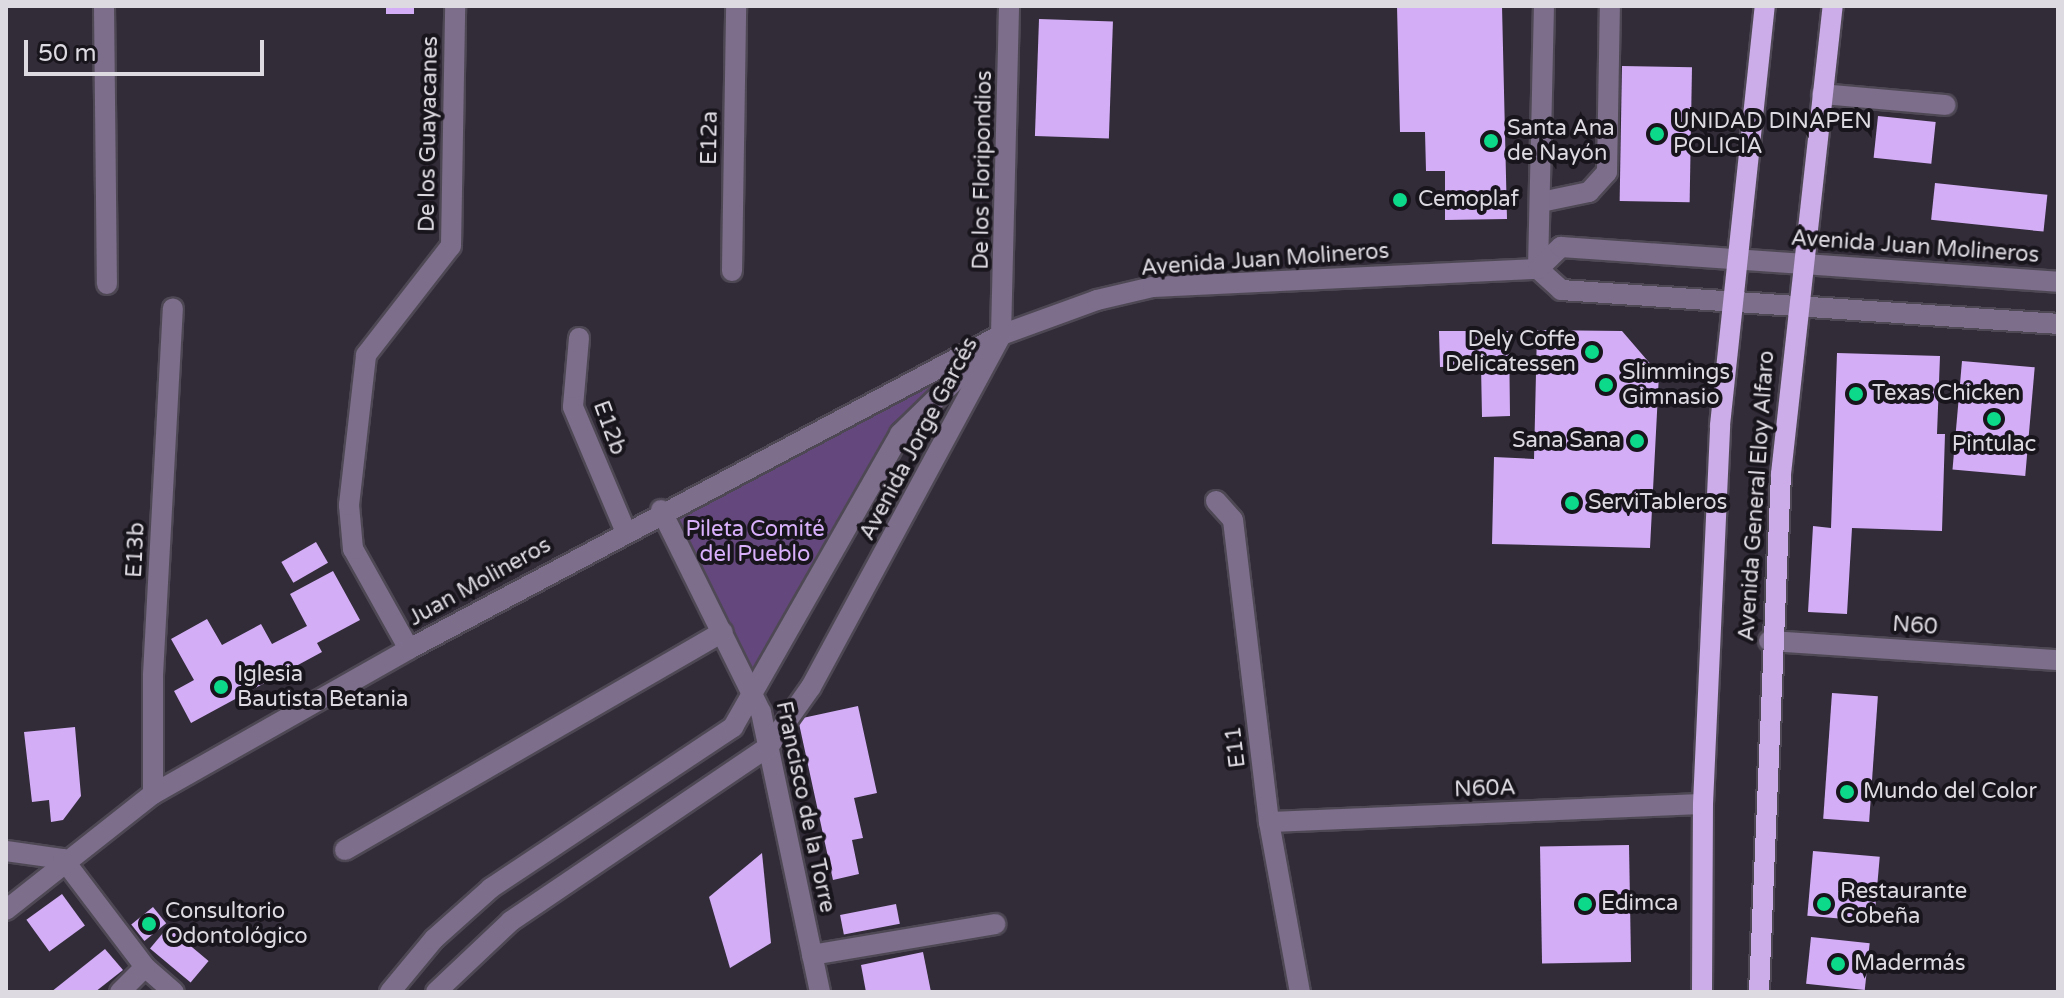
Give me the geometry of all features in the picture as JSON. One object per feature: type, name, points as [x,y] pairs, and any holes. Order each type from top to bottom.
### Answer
[{"type":"main road","name":"Avenida General Eloy Alfaro","points":[[1702,992],[1703,804],[1731,301],[1765,6]]},
{"type":"main road","name":"Avenida General Eloy Alfaro","points":[[1759,992],[1769,641],[1796,307],[1833,6]]},
{"type":"street","points":[[104,6],[107,284]]},
{"type":"street","name":"De los Guayacanes","points":[[409,649],[353,549],[349,505],[366,355],[451,246],[455,6]]},
{"type":"street","name":"E12a","points":[[732,271],[736,6]]},
{"type":"street","name":"De los Floripondios","points":[[1001,335],[1009,6]]},
{"type":"street","points":[[1544,6],[1538,269],[1561,290],[2058,324]]},
{"type":"street","points":[[1541,202],[1589,192],[1607,172],[1610,6]]},
{"type":"street","points":[[1822,94],[1946,105]]},
{"type":"street","name":"Avenida Juan Molineros","points":[[1001,335],[1153,287],[1538,269],[1561,247],[2058,282]]},
{"type":"street","name":"E13b","points":[[153,794],[153,675],[173,309]]},
{"type":"street","name":"Juan Molineros","points":[[6,910],[63,859],[153,794],[661,510],[1001,335]]},
{"type":"street","name":"Avenida Jorge Garcés","points":[[390,992],[434,939],[491,888],[692,758],[733,727],[900,434],[1001,335]]},
{"type":"street","name":"Avenida Jorge Garcés","points":[[436,992],[511,921],[769,746],[811,687],[1001,335]]},
{"type":"street","name":"E12b","points":[[579,338],[573,407],[625,530]]},
{"type":"street","name":"E11","points":[[1216,501],[1233,520],[1269,822],[1300,992]]},
{"type":"street","name":"Francisco de la Torre","points":[[661,510],[755,693],[769,746],[820,992]]},
{"type":"street","points":[[345,850],[723,632]]},
{"type":"street","name":"N60","points":[[1769,641],[2058,660]]},
{"type":"street","name":"N60A","points":[[1269,822],[1703,804]]},
{"type":"street","points":[[6,851],[63,859],[145,967],[174,992]]},
{"type":"street","points":[[812,955],[995,924]]},
{"type":"street","points":[[120,992],[145,967]]},
{"type":"green space","name":"Pileta Comité del Pueblo","points":[[970,353],[892,424],[755,693],[661,510]]},
{"type":"building","points":[[386,6],[414,6],[414,14],[386,14]]},
{"type":"building","points":[[1397,6],[1502,6],[1507,219],[1445,220],[1445,171],[1426,171],[1425,132],[1400,132]]},
{"type":"building","points":[[1039,19],[1113,22],[1109,139],[1035,136]]},
{"type":"building","name":"UNIDAD DINAPEN POLICIA","points":[[1622,66],[1692,67],[1690,202],[1620,201]]},
{"type":"building","points":[[1878,116],[1936,122],[1931,164],[1874,158]]},
{"type":"building","points":[[1935,183],[2047,195],[2044,232],[1931,220]]},
{"type":"building","points":[[1537,330],[1622,331],[1659,374],[1650,548],[1492,544],[1494,457],[1534,459]]},
{"type":"building","points":[[1439,331],[1509,331],[1510,416],[1482,417],[1481,366],[1440,367]]},
{"type":"building","points":[[1837,353],[1940,356],[1937,434],[1945,434],[1942,531],[1852,528],[1847,614],[1808,612],[1813,526],[1831,528]]},
{"type":"building","name":"Pintulac","points":[[1962,361],[2035,367],[2025,476],[1953,470]]},
{"type":"building","points":[[316,542],[328,563],[293,583],[281,562]]},
{"type":"building","points":[[333,571],[360,620],[317,643],[322,652],[191,723],[174,691],[194,680],[171,639],[207,619],[222,645],[261,624],[272,644],[307,626],[290,594]]},
{"type":"building","points":[[1832,693],[1878,696],[1869,822],[1823,819]]},
{"type":"building","points":[[858,706],[877,793],[854,798],[863,838],[852,840],[859,874],[833,880],[798,719]]},
{"type":"building","points":[[75,727],[81,796],[63,820],[51,822],[49,800],[32,802],[24,732]]},
{"type":"building","name":"Edimca","points":[[1629,845],[1631,962],[1542,964],[1540,847]]},
{"type":"building","points":[[1813,851],[1880,857],[1874,922],[1807,916]]},
{"type":"building","points":[[762,853],[771,943],[730,968],[709,897]]},
{"type":"building","points":[[62,894],[85,926],[49,951],[26,920]]},
{"type":"building","points":[[896,904],[900,924],[844,935],[840,915]]},
{"type":"building","name":"Consultorio Odontológico","points":[[153,907],[166,923],[144,941],[131,925]]},
{"type":"building","points":[[168,927],[209,961],[191,983],[150,948]]},
{"type":"building","name":"Madermás","points":[[1811,937],[1870,943],[1865,990],[1806,984]]},
{"type":"building","points":[[105,949],[123,970],[95,992],[51,992]]},
{"type":"building","points":[[923,952],[931,992],[866,992],[861,965]]},
{"type":"place","name":"UNIDAD DINAPEN POLICIA","points":[[1657,134]]},
{"type":"place","name":"Santa Ana de Nayón","points":[[1491,141]]},
{"type":"place","name":"Cemoplaf","points":[[1400,200]]},
{"type":"place","name":"Dely Coffe Delicatessen","points":[[1592,352]]},
{"type":"place","name":"Slimmings Gimnasio","points":[[1606,385]]},
{"type":"place","name":"Texas Chicken","points":[[1856,394]]},
{"type":"place","name":"Pintulac","points":[[1994,419]]},
{"type":"place","name":"Sana Sana","points":[[1637,441]]},
{"type":"place","name":"ServiTableros","points":[[1572,503]]},
{"type":"place","name":"Iglesia Bautista Betania","points":[[221,687]]},
{"type":"place","name":"Mundo del Color","points":[[1847,792]]},
{"type":"place","name":"Edimca","points":[[1585,904]]},
{"type":"place","name":"Restaurante Cobeña","points":[[1824,904]]},
{"type":"place","name":"Consultorio Odontológico","points":[[149,924]]},
{"type":"place","name":"Madermás","points":[[1838,964]]}]
